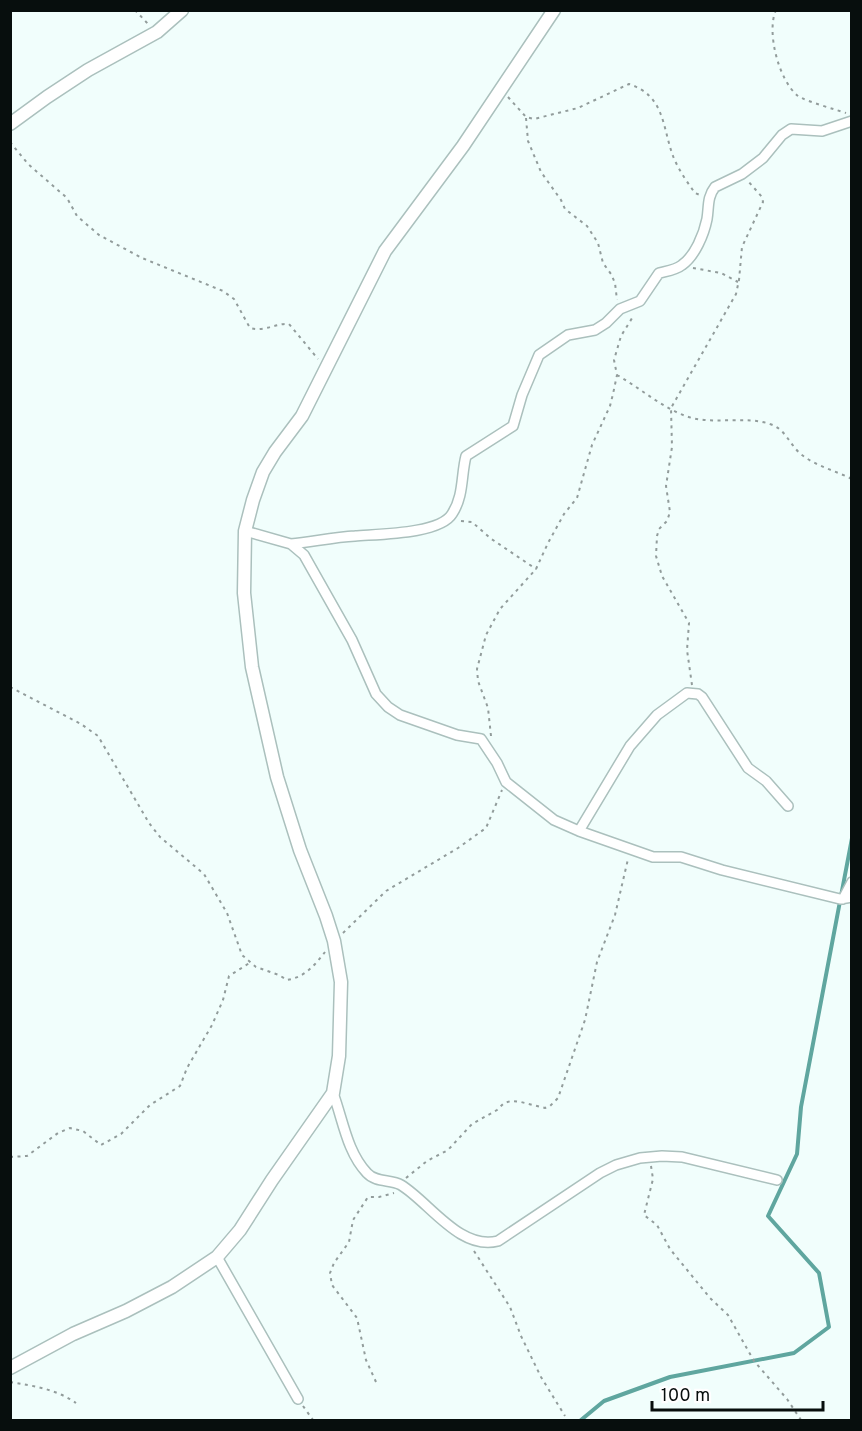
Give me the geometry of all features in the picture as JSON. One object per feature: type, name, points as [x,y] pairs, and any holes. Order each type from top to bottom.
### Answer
[{"type":"street","points":[[10,124],[88,70],[157,32],[182,10]]},
{"type":"street","points":[[10,1368],[73,1334],[135,1306],[181,1281],[217,1257],[240,1230],[272,1179],[333,1093],[339,1056],[341,982],[334,941],[300,850],[268,741],[252,667],[243,570],[245,531],[263,472],[302,416],[385,251],[463,146],[554,10]]},
{"type":"street","points":[[291,544],[354,536],[389,535],[446,522],[453,513],[462,489],[466,456],[513,426],[522,395],[539,355],[568,335],[595,330],[620,309],[640,302],[659,273],[681,267],[701,237],[707,220],[708,197],[715,187],[742,174],[763,158],[790,129],[822,131],[852,121]]},
{"type":"street","points":[[245,531],[291,544],[300,550],[311,565],[352,640],[376,694],[388,707],[400,715],[438,729],[481,739],[489,749],[506,782],[554,820],[653,857],[681,857],[722,870],[848,898],[852,882]]},
{"type":"street","points":[[579,831],[630,746],[657,715],[684,694],[693,693],[702,697],[748,768],[766,782],[788,806]]},
{"type":"street","points":[[333,1093],[352,1152],[368,1175],[401,1185],[464,1236],[490,1243],[498,1241],[600,1173],[616,1165],[649,1157],[682,1157],[777,1180]]},
{"type":"street","points":[[217,1257],[298,1399]]},
{"type":"path","points":[[135,10],[157,32]]},
{"type":"path","points":[[776,10],[772,19],[772,32],[779,67],[787,83],[800,98],[852,113]]},
{"type":"path","points":[[500,88],[526,117],[534,119],[561,113],[597,100],[629,84],[637,87],[649,94],[657,105],[664,121],[673,158],[686,181],[694,193],[708,197]]},
{"type":"path","points":[[526,117],[528,141],[541,172],[565,209],[587,226],[598,243],[603,263],[615,283],[620,309]]},
{"type":"path","points":[[10,142],[28,164],[68,198],[77,216],[99,235],[141,258],[223,291],[234,299],[250,328],[261,330],[290,324],[326,369]]},
{"type":"path","points":[[693,693],[687,650],[689,623],[665,583],[656,556],[659,529],[669,517],[670,512],[666,486],[672,447],[671,408],[736,294],[739,283],[741,247],[764,202],[742,174]]},
{"type":"path","points":[[681,267],[721,273],[739,283]]},
{"type":"path","points":[[489,749],[491,724],[478,681],[477,669],[489,627],[500,609],[536,569],[564,514],[577,498],[592,445],[610,406],[616,375],[614,360],[621,336],[640,302]]},
{"type":"path","points":[[616,375],[659,404],[692,417],[721,422],[769,424],[782,431],[802,455],[852,479]]},
{"type":"path","points":[[446,522],[472,522],[490,538],[536,569]]},
{"type":"path","points":[[10,687],[81,724],[98,736],[149,823],[160,837],[204,874],[227,913],[242,955],[256,968],[279,975],[287,981],[296,979],[313,968],[334,941],[386,891],[432,865],[486,828],[506,782]]},
{"type":"path","points":[[401,1185],[414,1170],[448,1150],[472,1124],[497,1110],[504,1103],[511,1101],[545,1107],[550,1106],[558,1098],[585,1020],[597,962],[615,915],[630,848]]},
{"type":"path","points":[[10,1157],[27,1156],[58,1133],[70,1128],[83,1131],[101,1144],[121,1134],[150,1105],[180,1086],[187,1068],[216,1017],[230,976],[251,962]]},
{"type":"path","points":[[649,1157],[653,1179],[644,1215],[657,1225],[670,1249],[710,1298],[728,1315],[754,1361],[787,1399],[801,1420]]},
{"type":"path","points":[[376,1382],[366,1360],[357,1318],[332,1285],[330,1273],[334,1263],[349,1242],[353,1220],[368,1197],[409,1192]]},
{"type":"path","points":[[464,1236],[510,1307],[541,1377],[565,1416]]},
{"type":"path","points":[[10,1382],[59,1392],[76,1403]]},
{"type":"path","points":[[298,1399],[313,1420]]},
{"type":"waterway","points":[[581,1420],[604,1401],[670,1377],[794,1353],[829,1327],[819,1273],[768,1216],[797,1154],[801,1107],[852,838]]}]
